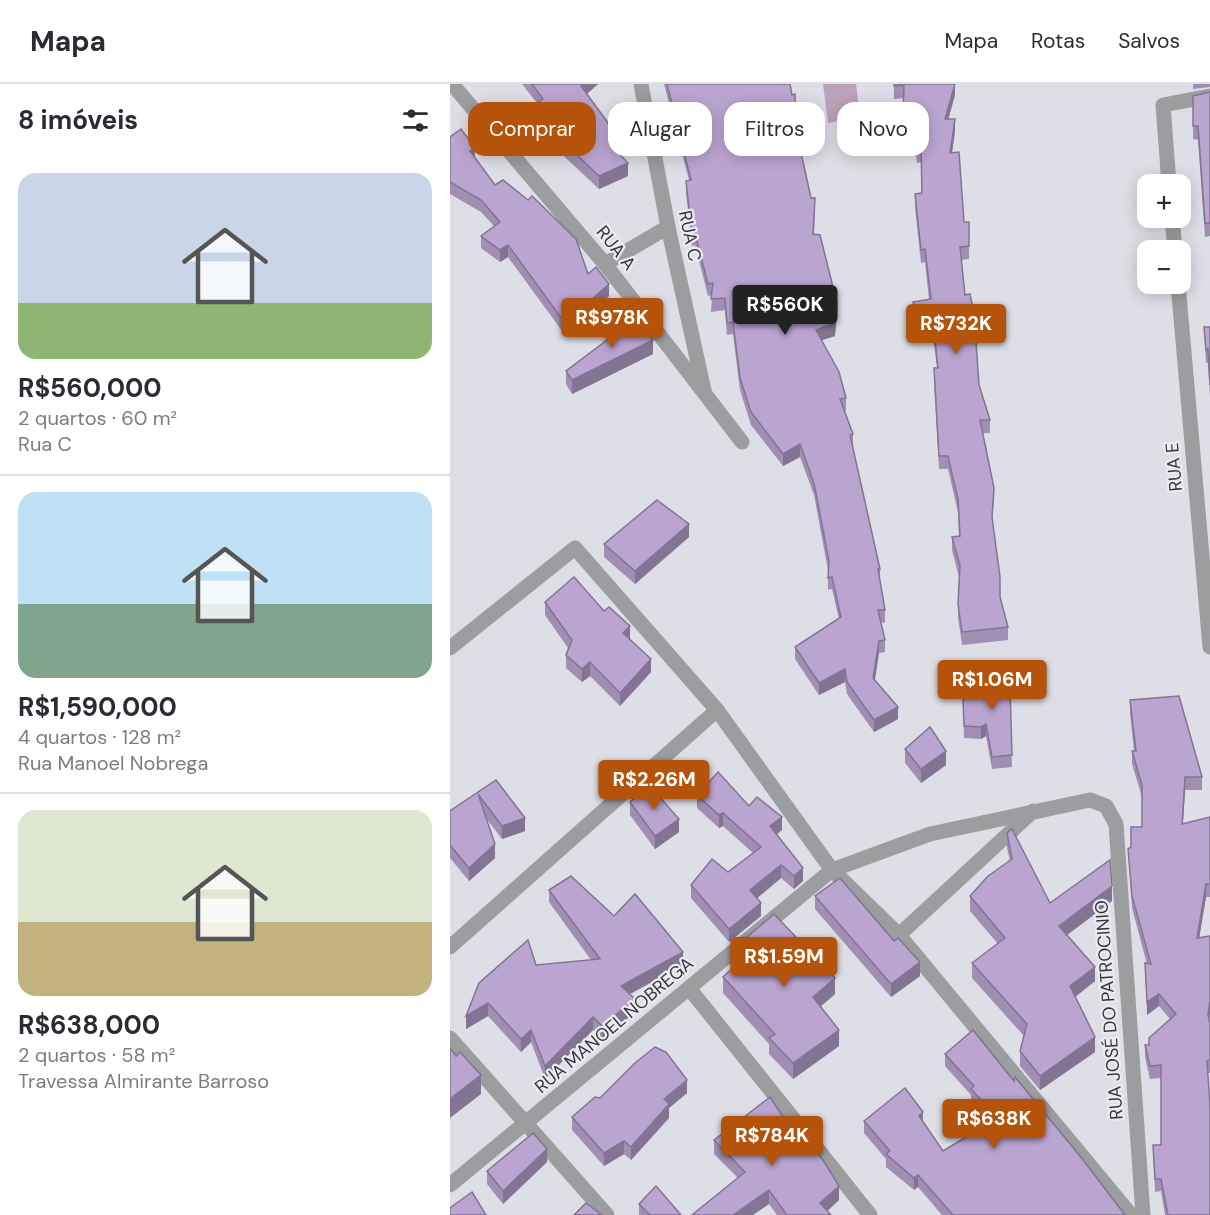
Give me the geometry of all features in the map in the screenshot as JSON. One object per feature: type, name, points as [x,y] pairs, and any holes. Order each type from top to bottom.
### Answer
[{"type":"street","name":"RUA A","points":[[452,84],[605,264],[741,442]]},
{"type":"street","name":"RUA C","points":[[641,84],[668,227],[705,394]]},
{"type":"street","points":[[1168,174],[1163,105],[1210,96]]},
{"type":"street","points":[[605,264],[668,227]]},
{"type":"street","name":"RUA E","points":[[1179,294],[1210,647]]},
{"type":"street","points":[[450,648],[575,548],[717,710],[832,870],[899,935],[1131,1215]]},
{"type":"street","points":[[450,947],[717,710]]},
{"type":"street","name":"RUA MANOEL NOBREGA","points":[[450,1185],[832,870],[930,834],[1089,800],[1106,806]]},
{"type":"street","name":"RUA JOSÉ DO PATROCINIO","points":[[1106,806],[1116,824],[1143,1215]]},
{"type":"street","points":[[899,935],[1033,811]]},
{"type":"street","points":[[689,988],[870,1215]]},
{"type":"street","points":[[450,1038],[607,1215]]},
{"type":"shaded area","points":[[823,84],[856,84],[858,102],[837,102],[837,121],[828,123]]},
{"type":"building","points":[[532,84],[584,84],[581,86],[593,102],[538,102],[543,99]]},
{"type":"building","points":[[667,84],[790,84],[792,95],[795,94],[795,102],[724,102],[724,156],[802,156],[811,198],[815,198],[813,234],[820,235],[837,303],[835,323],[816,330],[839,372],[846,398],[840,399],[853,434],[850,435],[880,569],[878,569],[885,610],[878,610],[885,640],[879,641],[873,678],[898,707],[874,720],[847,682],[845,669],[819,683],[795,647],[841,617],[832,577],[828,578],[829,561],[814,483],[800,444],[783,454],[751,412],[740,378],[733,322],[727,323],[725,298],[711,299],[713,283],[708,284],[695,233],[692,234],[686,181],[691,180],[685,156],[712,156],[712,102],[672,102]]},
{"type":"building","points":[[894,84],[955,84],[945,119],[955,119],[950,153],[959,152],[964,222],[969,222],[969,246],[960,247],[965,295],[970,294],[974,313],[979,385],[990,420],[980,420],[994,488],[992,517],[1000,577],[1000,597],[1008,627],[962,632],[958,604],[960,566],[952,537],[960,536],[958,499],[948,456],[939,456],[934,368],[938,368],[933,323],[920,327],[913,302],[931,299],[925,249],[921,250],[915,194],[922,193],[921,156],[929,156],[929,102],[903,102],[904,85],[894,86]]},
{"type":"building","points":[[1210,92],[1210,223],[1205,223],[1198,126],[1193,126],[1193,96]]},
{"type":"building","points":[[596,106],[608,123],[608,156],[621,156],[628,163],[599,176],[578,156],[596,156]]},
{"type":"building","points":[[461,129],[468,138],[468,156],[474,156],[495,185],[503,180],[528,200],[532,196],[576,239],[588,274],[596,267],[609,284],[565,323],[508,245],[500,250],[481,236],[500,222],[481,200],[450,182],[450,137]]},
{"type":"building","points":[[635,319],[653,340],[572,380],[566,371]]},
{"type":"building","points":[[1204,327],[1210,327],[1210,385],[1208,349],[1206,350]]},
{"type":"building","points":[[657,500],[689,524],[635,571],[604,544]]},
{"type":"building","points":[[574,577],[604,611],[609,607],[630,626],[623,633],[651,659],[620,693],[590,662],[582,669],[566,655],[572,640],[545,602]]},
{"type":"building","points":[[1013,670],[1010,687],[1012,755],[992,757],[986,724],[981,727],[964,726],[963,700],[994,672]]},
{"type":"building","points":[[1179,696],[1202,777],[1185,777],[1182,824],[1210,817],[1210,884],[1206,884],[1197,938],[1210,936],[1208,1015],[1210,1060],[1207,1061],[1210,1106],[1210,1215],[1168,1215],[1161,1179],[1155,1179],[1153,1145],[1161,1145],[1161,1065],[1150,1066],[1145,1045],[1149,1045],[1149,1038],[1176,1014],[1159,994],[1147,1002],[1145,963],[1151,964],[1132,896],[1128,849],[1131,847],[1131,827],[1142,827],[1142,785],[1132,751],[1136,751],[1130,700]]},
{"type":"building","points":[[930,727],[946,751],[921,769],[905,749]]},
{"type":"building","points":[[718,772],[749,806],[757,797],[782,817],[770,826],[803,868],[794,876],[781,865],[750,890],[761,903],[729,929],[691,885],[712,859],[728,872],[761,847],[723,813],[719,815],[697,795]]},
{"type":"building","points":[[496,780],[525,818],[502,826],[478,794],[495,844],[469,868],[450,845],[450,811]]},
{"type":"building","points":[[649,785],[679,819],[655,836],[630,802]]},
{"type":"building","points":[[1012,829],[1050,903],[1110,860],[1112,886],[1059,926],[1095,967],[1070,986],[1095,1037],[1040,1076],[1020,1051],[1027,1024],[972,963],[1005,938],[970,896],[988,876],[1012,859],[1007,833]]},
{"type":"building","points":[[571,876],[614,916],[635,894],[683,952],[621,986],[635,999],[602,1026],[593,1017],[545,1066],[531,1030],[521,1039],[488,1003],[466,1016],[479,983],[528,940],[536,965],[600,959],[549,890]]},
{"type":"building","points":[[840,878],[894,941],[898,938],[920,962],[891,984],[815,896]]},
{"type":"building","points":[[774,914],[835,978],[813,997],[839,1030],[793,1063],[769,1038],[775,1034],[723,977],[750,952],[740,943]]},
{"type":"building","points":[[973,1030],[1080,1156],[1125,1215],[953,1215],[918,1175],[914,1178],[886,1154],[890,1151],[864,1121],[905,1088],[923,1112],[919,1116],[943,1151],[998,1118],[971,1089],[974,1086],[945,1054]]},
{"type":"building","points":[[655,1047],[666,1052],[687,1080],[664,1099],[669,1104],[631,1147],[624,1141],[604,1153],[572,1117],[595,1097],[600,1098],[635,1063]]},
{"type":"building","points":[[450,1048],[456,1056],[460,1052],[481,1075],[450,1099]]},
{"type":"building","points":[[770,1097],[791,1129],[794,1126],[823,1160],[839,1186],[820,1203],[831,1215],[787,1215],[769,1190],[733,1215],[692,1215],[745,1172],[714,1140]]},
{"type":"building","points":[[533,1133],[547,1149],[503,1191],[487,1171]]},
{"type":"building","points":[[656,1186],[681,1215],[650,1215],[639,1204]]},
{"type":"building","points":[[472,1192],[486,1215],[450,1215],[450,1208]]},
{"type":"building","points":[[586,1203],[602,1215],[574,1215]]}]
